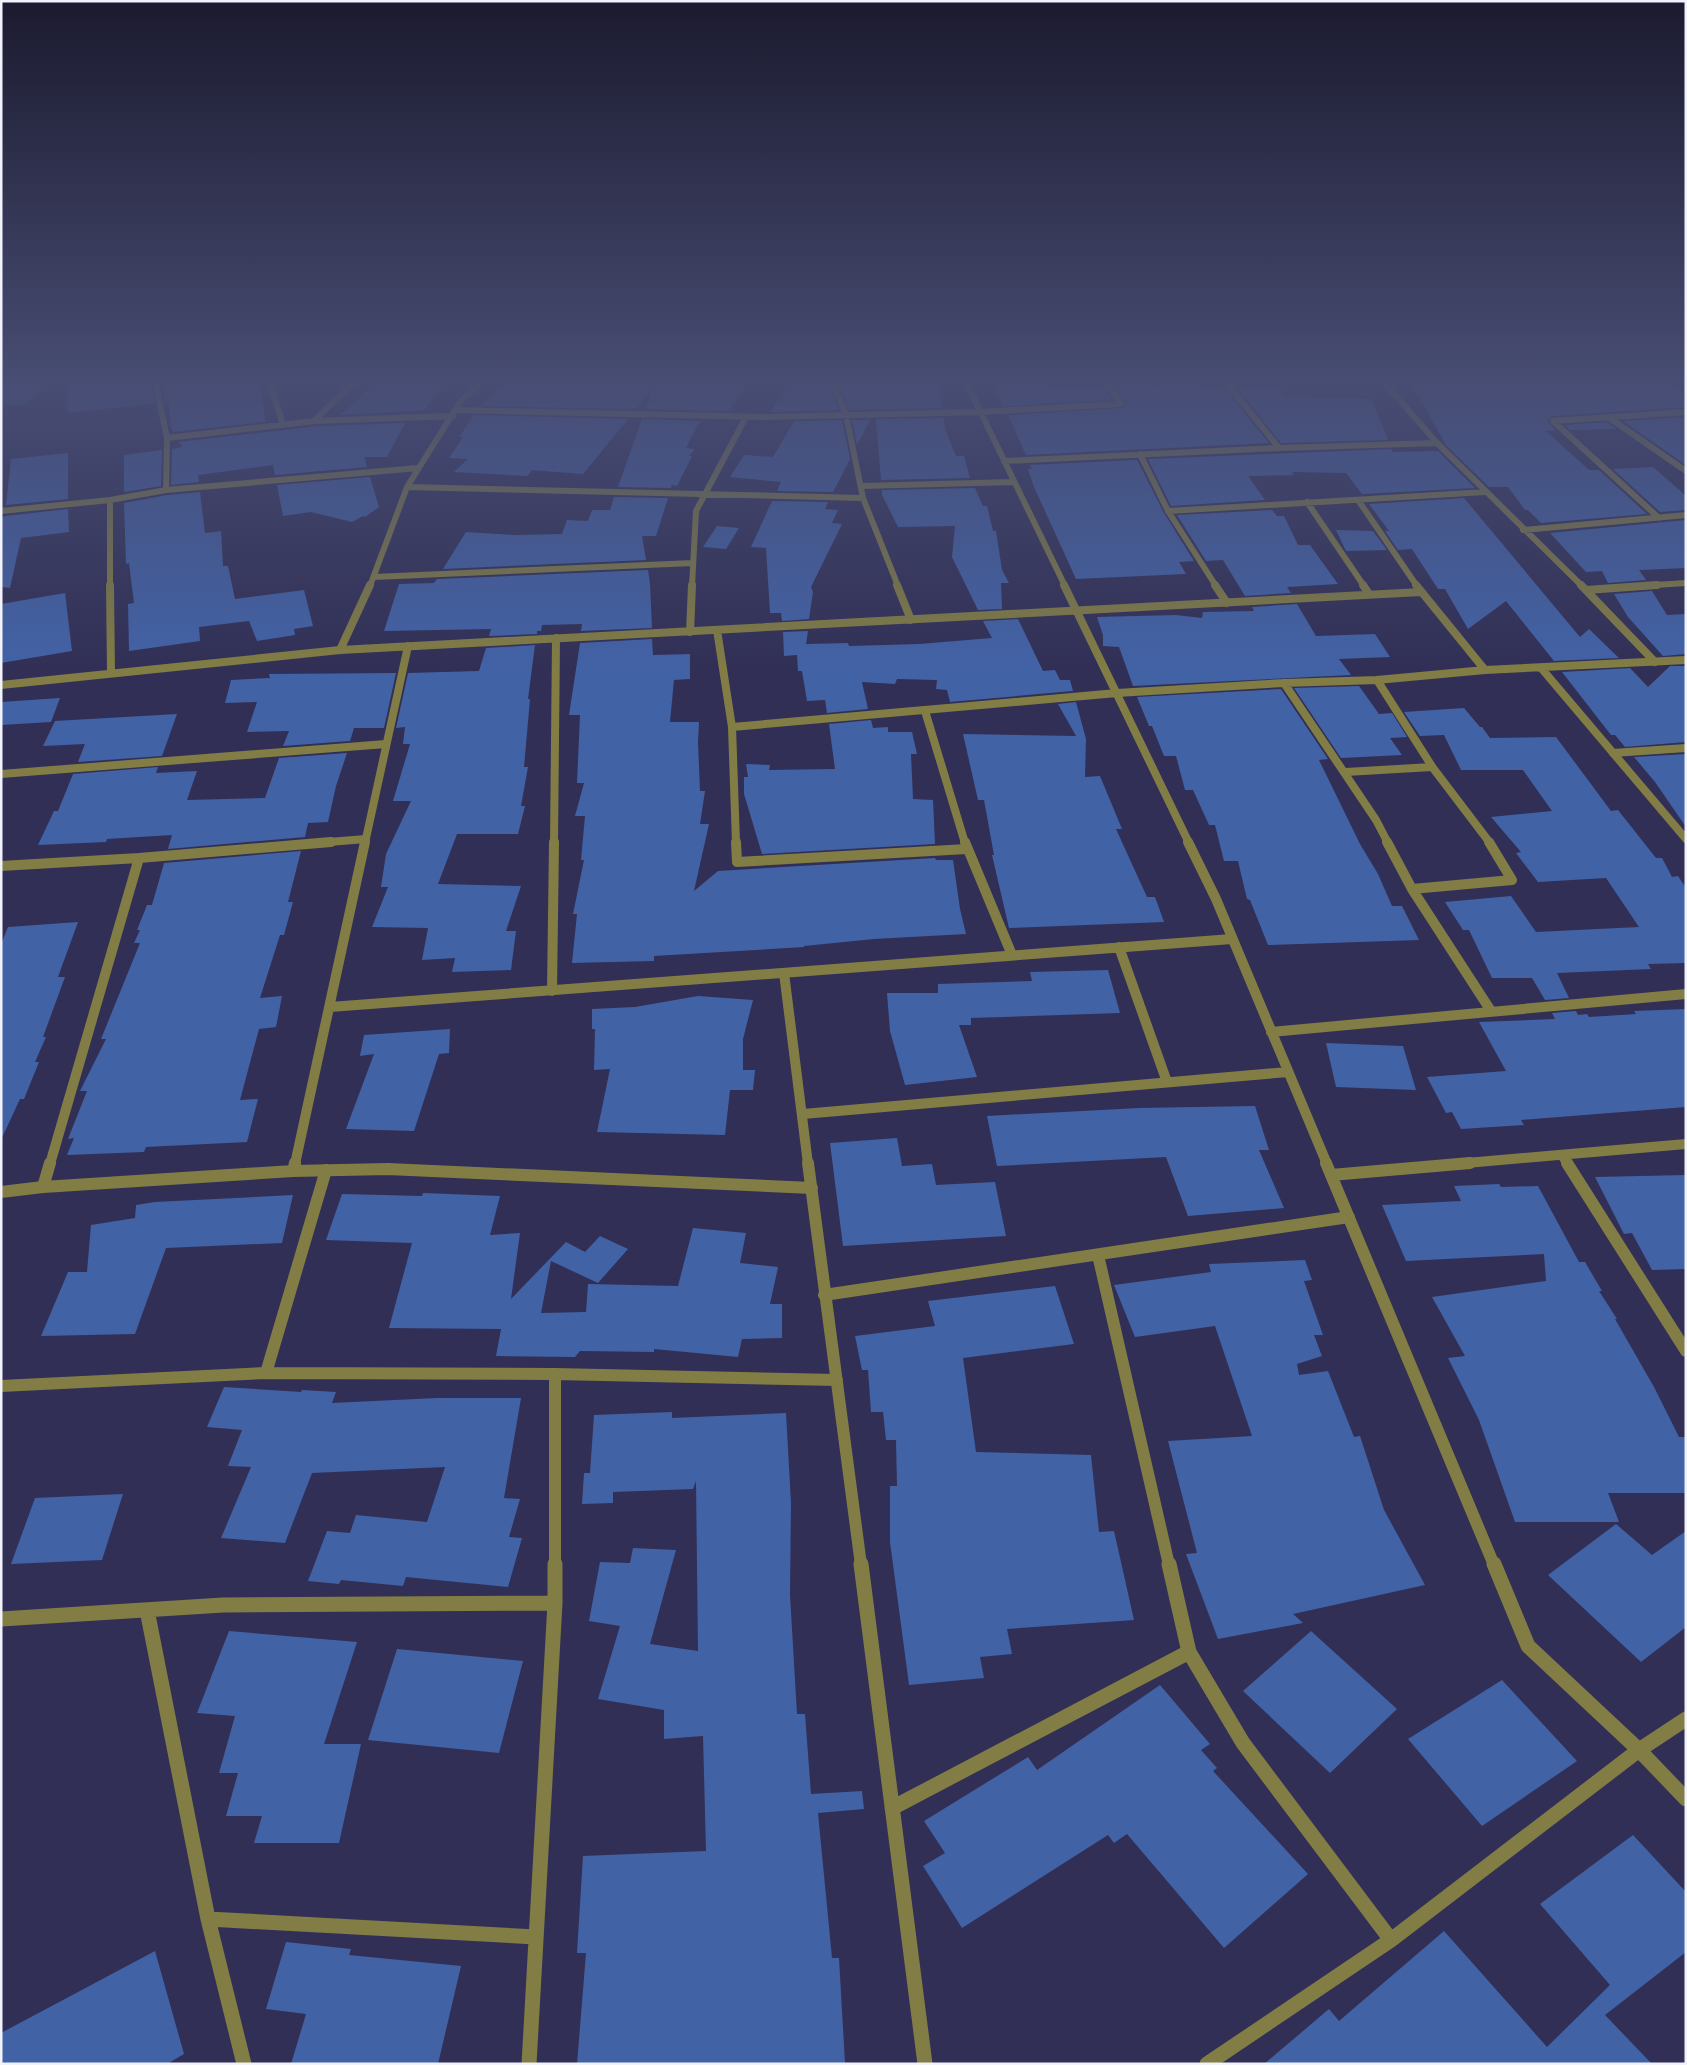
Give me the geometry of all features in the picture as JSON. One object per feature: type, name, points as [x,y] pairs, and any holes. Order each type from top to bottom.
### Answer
[{"type":"street","points":[[166,490],[167,476]]},
{"type":"street","points":[[1,512],[110,500],[166,490],[322,476]]},
{"type":"street","points":[[340,650],[374,577],[407,487],[413,476]]},
{"type":"street","points":[[690,632],[696,510],[714,476]]},
{"type":"street","points":[[858,476],[863,498],[911,620]]},
{"type":"street","points":[[1011,476],[1216,900],[1528,1646],[1639,1750],[1686,1799]]},
{"type":"street","points":[[1151,476],[1168,511],[1227,603]]},
{"type":"street","points":[[1470,476],[1586,590],[1655,662]]},
{"type":"street","points":[[1613,476],[1658,518]]},
{"type":"street","points":[[860,486],[1014,482]]},
{"type":"street","points":[[407,487],[863,498]]},
{"type":"street","points":[[1168,511],[1485,492]]},
{"type":"street","points":[[110,500],[111,673]]},
{"type":"street","points":[[1358,500],[1420,592],[1485,670]]},
{"type":"street","points":[[1307,502],[1369,594]]},
{"type":"street","points":[[1523,530],[1686,515]]},
{"type":"street","points":[[374,577],[693,563]]},
{"type":"street","points":[[1586,590],[1686,583]]},
{"type":"street","points":[[1,685],[340,650],[1077,612],[1420,592]]},
{"type":"street","points":[[717,630],[732,727],[737,862],[968,849]]},
{"type":"street","points":[[552,991],[556,638]]},
{"type":"street","points":[[293,1171],[408,646]]},
{"type":"street","points":[[732,727],[1117,693],[1284,683],[1378,680],[1485,670],[1686,660]]},
{"type":"street","points":[[1542,668],[1686,839]]},
{"type":"street","points":[[1378,680],[1432,767],[1488,839],[1501,858],[1512,880],[1412,889]]},
{"type":"street","points":[[1284,683],[1346,772],[1376,820],[1412,889],[1491,1011]]},
{"type":"street","points":[[925,711],[968,849],[1012,955]]},
{"type":"street","points":[[1,774],[386,744]]},
{"type":"street","points":[[1613,753],[1686,748]]},
{"type":"street","points":[[1346,772],[1432,767]]},
{"type":"street","points":[[1,866],[139,858],[366,839]]},
{"type":"street","points":[[43,1187],[139,858]]},
{"type":"street","points":[[330,1007],[1232,938]]},
{"type":"street","points":[[1119,947],[1167,1082]]},
{"type":"street","points":[[784,973],[824,1295],[837,1380],[925,2064]]},
{"type":"street","points":[[1271,1032],[1686,994]]},
{"type":"street","points":[[803,1114],[1288,1072]]},
{"type":"street","points":[[1331,1175],[1686,1144]]},
{"type":"street","points":[[1562,1155],[1685,1350]]},
{"type":"street","points":[[1,1192],[43,1187],[293,1171],[388,1169],[812,1188]]},
{"type":"street","points":[[266,1373],[326,1170]]},
{"type":"street","points":[[824,1295],[1349,1217]]},
{"type":"street","points":[[1098,1255],[1189,1652],[1243,1743],[1391,1940]]},
{"type":"street","points":[[1,1386],[266,1373],[555,1374],[837,1380]]},
{"type":"street","points":[[528,2064],[555,1603],[555,1374]]},
{"type":"street","points":[[1,1619],[223,1605],[555,1603]]},
{"type":"street","points":[[147,1610],[208,1919],[244,2064]]},
{"type":"street","points":[[892,1808],[1189,1652]]},
{"type":"street","points":[[1207,2064],[1391,1940],[1639,1750],[1686,1719]]},
{"type":"street","points":[[208,1919],[536,1936]]},
{"type":"building","points":[[9,476],[68,476],[68,499],[6,505]]},
{"type":"building","points":[[124,476],[161,476],[161,486],[124,492]]},
{"type":"building","points":[[171,476],[198,476],[199,482],[171,485]]},
{"type":"building","points":[[622,476],[682,476],[677,486],[672,485],[671,488],[618,487]]},
{"type":"building","points":[[841,476],[833,492],[777,491],[781,482],[730,477]]},
{"type":"building","points":[[881,476],[970,476],[970,478],[881,480]]},
{"type":"building","points":[[1030,476],[1145,476],[1164,513],[1194,561],[1179,562],[1186,574],[1076,579]]},
{"type":"building","points":[[1156,476],[1248,476],[1265,500],[1171,506]]},
{"type":"building","points":[[1349,476],[1463,476],[1475,488],[1362,494]]},
{"type":"building","points":[[1478,476],[1606,476],[1647,514],[1541,523],[1528,510],[1525,510],[1508,487],[1489,487]]},
{"type":"building","points":[[1621,476],[1664,476],[1686,496],[1686,510],[1660,512]]},
{"type":"building","points":[[370,477],[379,507],[365,517],[363,516],[352,522],[311,512],[283,516],[277,485]]},
{"type":"building","points":[[975,488],[983,506],[987,506],[993,531],[996,531],[1002,570],[1009,583],[1001,583],[1002,609],[978,610],[952,557],[955,526],[898,527],[882,495],[882,490]]},
{"type":"building","points":[[200,492],[205,533],[221,531],[223,566],[228,566],[235,599],[304,590],[313,626],[294,629],[295,635],[257,641],[249,621],[199,627],[200,641],[129,651],[128,604],[134,603],[129,563],[126,564],[124,503],[167,495]]},
{"type":"building","points":[[614,497],[668,498],[656,536],[642,536],[646,560],[443,569],[466,532],[515,535],[562,534],[567,520],[588,521],[592,510],[610,510]]},
{"type":"building","points":[[1464,498],[1580,637],[1589,629],[1619,658],[1554,661],[1506,601],[1468,629],[1445,589],[1438,589],[1412,549],[1398,550],[1385,531],[1389,531],[1369,504]]},
{"type":"building","points":[[772,501],[828,502],[825,509],[838,510],[832,523],[842,524],[811,587],[813,592],[809,619],[782,621],[781,613],[770,613],[766,548],[751,547]]},
{"type":"building","points":[[68,509],[69,532],[21,538],[10,588],[1,587],[1,518]]},
{"type":"building","points":[[1272,510],[1277,516],[1284,516],[1298,545],[1310,545],[1338,584],[1287,587],[1291,593],[1245,596],[1223,560],[1206,561],[1177,515]]},
{"type":"building","points":[[1686,520],[1686,568],[1639,570],[1646,580],[1608,583],[1602,571],[1586,572],[1550,533]]},
{"type":"building","points":[[717,526],[739,528],[726,549],[703,547]]},
{"type":"building","points":[[1336,530],[1373,531],[1387,550],[1346,551]]},
{"type":"building","points":[[648,570],[652,628],[581,631],[582,624],[542,625],[541,631],[537,631],[537,634],[489,636],[491,629],[384,631],[399,584],[434,583],[437,579]]},
{"type":"building","points":[[1652,591],[1667,615],[1686,614],[1686,654],[1663,656],[1628,617],[1614,594]]},
{"type":"building","points":[[65,593],[72,651],[1,663],[1,604]]},
{"type":"building","points":[[1297,604],[1316,636],[1375,634],[1390,657],[1339,659],[1351,675],[1133,686],[1119,647],[1103,646],[1103,635],[1097,617],[1176,615],[1202,618],[1203,612],[1254,611],[1252,607]]},
{"type":"building","points":[[1018,619],[1043,671],[1055,670],[1060,680],[1070,680],[1073,691],[950,702],[947,690],[936,689],[937,680],[897,679],[895,684],[862,682],[868,709],[827,713],[825,700],[807,701],[802,671],[798,671],[797,655],[784,656],[783,632],[808,631],[806,644],[848,643],[849,646],[919,644],[992,638],[983,621]]},
{"type":"building","points":[[652,639],[653,655],[690,654],[690,679],[674,680],[670,722],[699,722],[700,791],[705,791],[700,824],[709,824],[694,891],[718,871],[935,858],[936,860],[953,860],[960,909],[966,934],[874,939],[804,947],[654,956],[654,961],[572,963],[577,914],[573,914],[584,860],[581,860],[585,816],[575,816],[584,783],[577,783],[580,715],[569,715],[580,643]]},
{"type":"building","points":[[535,645],[528,699],[530,699],[524,767],[528,767],[521,806],[525,806],[518,834],[457,834],[438,884],[521,886],[506,931],[516,931],[511,970],[452,972],[455,958],[422,960],[428,928],[372,927],[388,887],[381,887],[386,854],[411,801],[393,801],[410,744],[403,744],[405,727],[396,728],[408,673],[479,671],[486,648]]},
{"type":"building","points":[[1670,666],[1686,666],[1686,742],[1625,747],[1615,735],[1611,735],[1562,672],[1630,668],[1648,687]]},
{"type":"building","points":[[396,673],[384,728],[354,728],[350,741],[283,746],[289,731],[247,732],[257,702],[225,703],[231,680],[270,678],[269,674]]},
{"type":"building","points":[[1359,686],[1379,714],[1392,713],[1407,737],[1390,738],[1402,755],[1341,758],[1294,688]]},
{"type":"building","points":[[1281,689],[1328,759],[1319,760],[1360,844],[1378,874],[1392,906],[1402,906],[1419,940],[1268,945],[1250,900],[1247,899],[1238,861],[1224,861],[1215,825],[1209,825],[1193,790],[1185,790],[1176,756],[1164,756],[1152,726],[1149,726],[1137,697]]},
{"type":"building","points":[[60,698],[51,722],[1,725],[1,702]]},
{"type":"building","points":[[1076,702],[1086,739],[1085,777],[1100,776],[1122,829],[1116,829],[1147,897],[1155,897],[1164,922],[1009,928],[992,855],[994,855],[984,800],[978,800],[963,734],[1076,736],[1058,704]]},
{"type":"building","points":[[1464,708],[1490,738],[1556,737],[1611,811],[1618,810],[1656,858],[1662,858],[1672,877],[1678,876],[1686,888],[1686,963],[1648,964],[1651,969],[1557,973],[1569,998],[1545,1000],[1532,978],[1492,978],[1469,930],[1463,930],[1445,902],[1511,896],[1536,932],[1639,927],[1606,878],[1538,882],[1516,853],[1521,852],[1491,817],[1552,811],[1523,770],[1461,770],[1444,735],[1420,736],[1404,712]]},
{"type":"building","points":[[177,714],[162,756],[78,762],[85,744],[43,746],[55,721]]},
{"type":"building","points":[[871,720],[873,728],[888,727],[888,732],[912,732],[917,754],[911,754],[913,799],[933,800],[935,844],[762,854],[744,794],[744,777],[748,777],[746,764],[770,765],[769,770],[835,769],[829,724]]},
{"type":"building","points":[[347,753],[336,786],[328,822],[308,823],[305,837],[168,849],[172,835],[107,839],[106,842],[38,845],[54,811],[58,811],[73,774],[158,767],[156,773],[197,771],[187,800],[265,798],[279,758]]},
{"type":"building","points":[[1686,754],[1686,827],[1655,782],[1634,757]]},
{"type":"building","points":[[301,851],[288,902],[293,902],[284,935],[280,935],[260,998],[282,996],[276,1027],[259,1029],[240,1100],[258,1099],[247,1142],[146,1147],[144,1152],[67,1155],[74,1138],[68,1139],[87,1091],[80,1091],[106,1039],[101,1039],[140,943],[134,943],[140,930],[137,930],[147,905],[152,905],[164,863]]},
{"type":"building","points":[[78,922],[58,977],[65,977],[43,1037],[46,1037],[35,1062],[39,1062],[24,1099],[20,1099],[1,1140],[1,944],[8,927]]},
{"type":"building","points":[[1108,970],[1120,1013],[971,1018],[971,1025],[959,1025],[977,1077],[905,1085],[890,1031],[887,993],[938,993],[938,984],[1032,981],[1030,972]]},
{"type":"building","points":[[698,996],[753,1000],[743,1039],[743,1070],[755,1070],[753,1090],[730,1090],[725,1135],[597,1132],[610,1069],[594,1070],[595,1029],[592,1029],[592,1009],[635,1007]]},
{"type":"building","points":[[1686,1009],[1686,1107],[1521,1120],[1524,1125],[1461,1129],[1452,1112],[1446,1113],[1427,1077],[1506,1071],[1479,1022],[1555,1019],[1552,1013],[1576,1011],[1578,1015],[1587,1014],[1589,1017],[1636,1014],[1634,1011]]},
{"type":"building","points":[[450,1029],[449,1053],[439,1054],[414,1131],[346,1129],[374,1054],[360,1056],[364,1035]]},
{"type":"building","points":[[1326,1043],[1403,1046],[1416,1090],[1336,1087]]},
{"type":"building","points":[[1255,1106],[1269,1150],[1259,1150],[1284,1208],[1188,1216],[1166,1157],[997,1166],[987,1116],[1139,1108]]},
{"type":"building","points":[[897,1138],[902,1166],[932,1164],[936,1185],[995,1182],[1006,1236],[843,1246],[830,1143]]},
{"type":"building","points":[[1686,1175],[1686,1269],[1652,1270],[1632,1233],[1624,1234],[1595,1177]]},
{"type":"building","points":[[1499,1184],[1501,1187],[1538,1186],[1579,1262],[1585,1262],[1602,1291],[1599,1291],[1617,1319],[1615,1319],[1654,1387],[1679,1437],[1686,1437],[1686,1493],[1608,1493],[1619,1522],[1515,1522],[1479,1420],[1448,1358],[1465,1356],[1432,1297],[1546,1281],[1544,1254],[1406,1261],[1382,1205],[1461,1201],[1454,1186]]},
{"type":"building","points":[[423,1193],[500,1196],[490,1235],[520,1233],[511,1299],[566,1242],[585,1252],[600,1236],[628,1249],[598,1283],[551,1261],[541,1313],[586,1312],[588,1284],[678,1286],[693,1228],[746,1233],[740,1263],[778,1267],[770,1304],[782,1304],[782,1338],[742,1339],[738,1357],[654,1349],[654,1352],[580,1351],[575,1357],[496,1356],[501,1329],[389,1328],[412,1243],[326,1240],[342,1194],[422,1196]]},
{"type":"building","points":[[293,1195],[282,1243],[166,1248],[135,1334],[41,1336],[68,1272],[87,1272],[91,1225],[135,1218],[136,1205],[155,1202]]},
{"type":"building","points":[[1305,1260],[1312,1280],[1304,1281],[1323,1335],[1314,1335],[1322,1356],[1297,1364],[1299,1375],[1328,1371],[1354,1437],[1360,1436],[1384,1510],[1425,1585],[1293,1614],[1303,1623],[1218,1639],[1186,1554],[1197,1553],[1168,1441],[1252,1436],[1215,1326],[1135,1337],[1114,1285],[1211,1272],[1209,1264]]},
{"type":"building","points":[[1055,1286],[1074,1344],[963,1358],[976,1452],[1091,1455],[1099,1532],[1114,1531],[1134,1620],[1007,1629],[1012,1654],[980,1657],[984,1678],[909,1685],[890,1542],[890,1486],[897,1486],[896,1440],[886,1440],[883,1412],[871,1412],[868,1370],[862,1370],[855,1336],[935,1326],[928,1301]]},
{"type":"building","points":[[224,1387],[301,1392],[302,1390],[336,1392],[332,1403],[437,1398],[521,1398],[504,1498],[520,1499],[509,1537],[522,1538],[508,1587],[406,1577],[403,1586],[341,1580],[339,1584],[308,1581],[327,1531],[350,1533],[356,1515],[427,1522],[445,1467],[312,1473],[285,1543],[221,1538],[251,1467],[228,1466],[242,1430],[207,1427]]},
{"type":"building","points":[[672,1412],[672,1418],[786,1413],[791,1503],[790,1595],[797,1714],[805,1714],[811,1794],[862,1791],[864,1809],[818,1813],[832,1958],[839,1958],[845,2063],[577,2064],[586,1953],[577,1953],[583,1856],[706,1851],[703,1736],[664,1739],[664,1710],[598,1699],[620,1626],[589,1621],[600,1562],[630,1563],[633,1548],[676,1550],[650,1644],[698,1651],[696,1481],[693,1489],[613,1492],[613,1503],[582,1504],[584,1473],[590,1473],[594,1415]]},
{"type":"building","points":[[123,1494],[102,1560],[11,1564],[35,1498]]},
{"type":"building","points":[[1616,1524],[1652,1555],[1686,1531],[1686,1627],[1641,1662],[1548,1575]]},
{"type":"building","points":[[229,1631],[357,1642],[324,1744],[361,1744],[339,1843],[254,1843],[262,1816],[226,1816],[238,1773],[219,1773],[235,1716],[197,1713]]},
{"type":"building","points":[[1311,1631],[1397,1709],[1330,1773],[1243,1691]]},
{"type":"building","points":[[397,1649],[523,1661],[499,1753],[368,1740]]},
{"type":"building","points":[[1502,1680],[1577,1761],[1482,1826],[1408,1739]]},
{"type":"building","points":[[1160,1685],[1210,1744],[1201,1750],[1217,1768],[1213,1771],[1308,1874],[1224,1948],[1127,1834],[1114,1843],[1108,1835],[962,1928],[923,1866],[945,1853],[924,1821],[1028,1757],[1037,1770]]},
{"type":"building","points":[[1633,1835],[1686,1892],[1686,1952],[1605,2015],[1652,2064],[1264,2064],[1329,2009],[1339,2021],[1444,1931],[1547,2047],[1610,1985],[1540,1904]]},
{"type":"building","points":[[286,1942],[351,1949],[349,1955],[461,1966],[438,2064],[291,2064],[306,2014],[266,2009]]},
{"type":"building","points":[[155,1951],[184,2054],[167,2064],[1,2064],[1,2033]]}]
